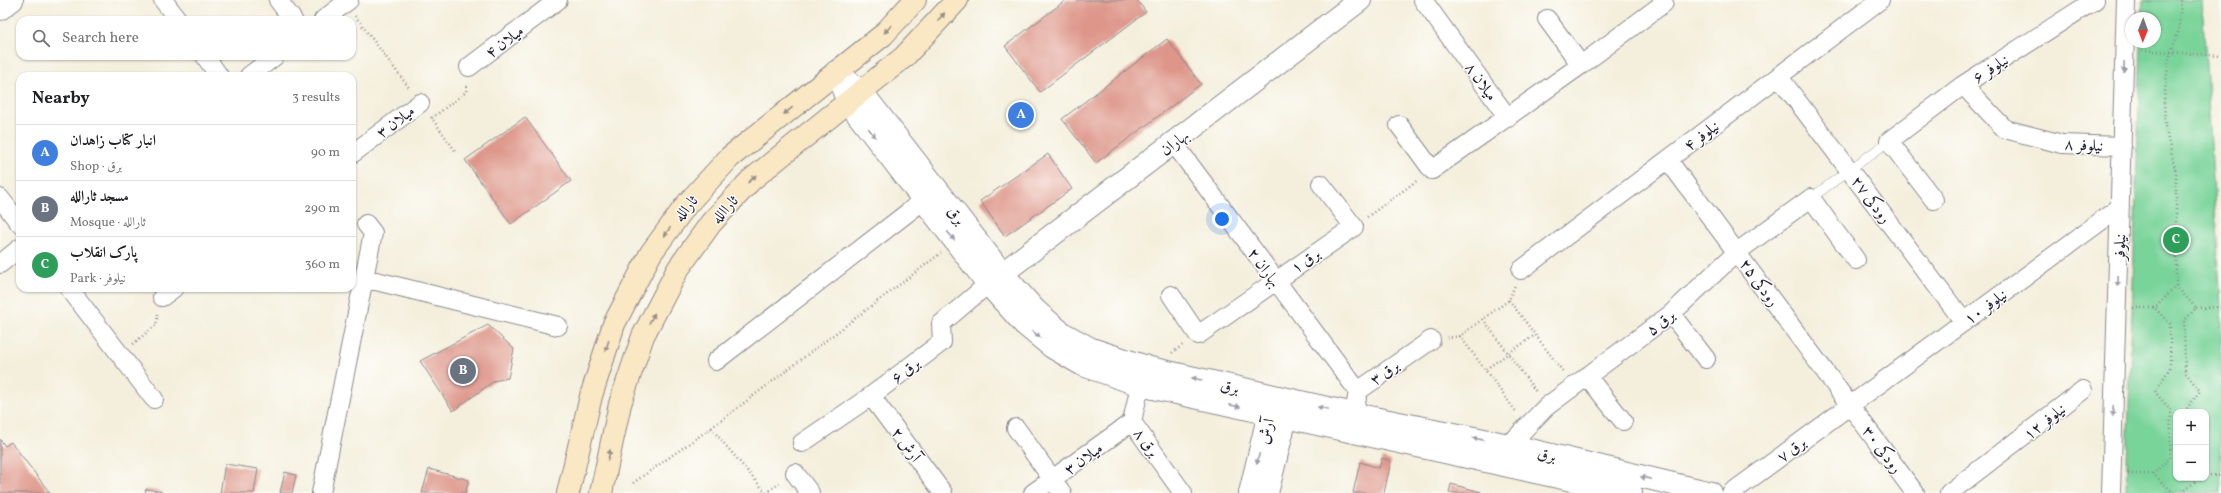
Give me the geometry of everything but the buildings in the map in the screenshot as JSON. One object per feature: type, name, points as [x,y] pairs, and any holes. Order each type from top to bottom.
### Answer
[{"type":"main road","name":"ثارالله","points":[[568,493],[591,396],[614,324],[651,253],[687,204],[730,157],[883,35],[915,0]]},
{"type":"main road","name":"ثاراالله","points":[[601,493],[620,404],[643,336],[678,269],[711,223],[751,180],[904,58],[957,0]]},
{"type":"street","points":[[0,9],[12,0]]},
{"type":"street","points":[[163,0],[175,16]]},
{"type":"street","points":[[278,0],[289,16]]},
{"type":"street","name":"میلان ۴","points":[[469,67],[558,0]]},
{"type":"street","name":"بهاران","points":[[995,278],[1360,0]]},
{"type":"street","name":"میلان ۸","points":[[1423,0],[1508,118]]},
{"type":"street","name":"نیلوفر ۴","points":[[1521,270],[1880,0]]},
{"type":"street","name":"نیلوفر ۶","points":[[1889,141],[1964,85],[2096,0]]},
{"type":"street","name":"نیلوفر","points":[[2111,493],[2126,0]]},
{"type":"street","points":[[328,16],[347,2]]},
{"type":"street","points":[[1399,125],[1432,170],[1508,118],[1581,65],[1663,2]]},
{"type":"street","points":[[1547,19],[1581,65]]},
{"type":"street","points":[[207,60],[216,72]]},
{"type":"street","points":[[254,72],[270,60]]},
{"type":"street","points":[[836,72],[855,96]]},
{"type":"street","name":"رودکی ۲۷","points":[[1779,76],[1964,322]]},
{"type":"street","name":"نیلوفر ۸","points":[[1964,85],[2005,130],[2062,144],[2122,146]]},
{"type":"street","name":"برق","points":[[855,96],[924,200],[956,242],[995,278],[1062,333],[1091,349],[1278,409],[1354,414],[1508,445],[1711,493]]},
{"type":"street","name":"برق","points":[[855,96],[995,278],[1024,324],[1052,347],[1083,365],[1140,385],[1278,409],[1632,493]]},
{"type":"street","name":"میلان ۳","points":[[356,151],[420,103]]},
{"type":"street","points":[[1889,141],[1934,200]]},
{"type":"street","name":"بهاران ۲","points":[[1173,142],[1358,391]]},
{"type":"street","name":"رودکی ۲۵","points":[[1668,160],[1850,406]]},
{"type":"street","points":[[1321,184],[1354,227]]},
{"type":"street","points":[[0,198],[16,219]]},
{"type":"street","points":[[1810,198],[1856,260]]},
{"type":"street","name":"برق ۵","points":[[1508,445],[1546,407],[1671,314],[1737,252],[1810,198]]},
{"type":"street","points":[[716,361],[924,200]]},
{"type":"street","name":"نیلوفر ۱۰","points":[[1850,406],[2120,207]]},
{"type":"street","points":[[321,493],[373,233],[366,224]]},
{"type":"street","name":"برق ۱","points":[[1171,295],[1198,335],[1354,227]]},
{"type":"street","points":[[0,264],[16,251]]},
{"type":"street","points":[[364,278],[558,326]]},
{"type":"street","name":"برق ۶","points":[[802,443],[872,396],[942,342],[941,324],[995,278]]},
{"type":"street","points":[[72,292],[154,399]]},
{"type":"street","points":[[1671,314],[1706,359]]},
{"type":"street","name":"برق ۳","points":[[1354,414],[1358,391],[1430,340]]},
{"type":"street","points":[[1581,380],[1623,421]]},
{"type":"street","name":"برق ۸","points":[[1140,385],[1132,422],[1183,493]]},
{"type":"street","name":"نیلوفر ۱۲","points":[[1948,493],[2005,452],[2083,390]]},
{"type":"street","name":"آرش ۲","points":[[872,396],[942,493]]},
{"type":"street","name":"برق ۷","points":[[1731,493],[1850,406]]},
{"type":"street","name":"رودکی ۳۰","points":[[1850,406],[1915,493]]},
{"type":"street","name":"آرش","points":[[1250,493],[1278,409]]},
{"type":"street","name":"آرش","points":[[1267,493],[1278,409]]},
{"type":"street","name":"میلان ۳","points":[[1033,493],[1057,486],[1132,422]]},
{"type":"street","points":[[1016,428],[1057,486]]},
{"type":"street","points":[[795,473],[810,493]]},
{"type":"lane","points":[[1810,198],[1849,168],[1889,141]]},
{"type":"path","points":[[2181,0],[2179,30],[2166,73],[2164,126],[2176,173],[2176,286],[2196,308]]},
{"type":"path","points":[[347,2],[456,152]]},
{"type":"path","points":[[2124,49],[2172,51],[2221,56]]},
{"type":"path","points":[[432,118],[466,92],[469,67]]},
{"type":"path","points":[[1354,227],[1432,170]]},
{"type":"path","points":[[633,483],[711,428],[956,242]]},
{"type":"path","points":[[1430,340],[1460,336],[1508,300],[1521,270]]},
{"type":"path","points":[[2111,475],[2153,474],[2170,458],[2171,410],[2155,392],[2170,368],[2170,324],[2155,308],[2176,286]]},
{"type":"path","points":[[120,354],[156,325],[168,293]]},
{"type":"path","points":[[1508,300],[1535,335],[1581,380]]},
{"type":"path","points":[[2186,409],[2200,391],[2185,372],[2184,321],[2196,308],[2221,307]]},
{"type":"path","points":[[1483,319],[1509,353],[1546,407]]},
{"type":"path","points":[[1486,369],[1535,335]]},
{"type":"path","points":[[1460,336],[1486,369],[1526,427]]},
{"type":"path","points":[[711,428],[766,493]]},
{"type":"path","points":[[2153,474],[2174,493]]},
{"type":"path","points":[[2209,476],[2221,476]]},
{"type":"path","points":[[2182,493],[2195,481]]},
{"type":"green space","points":[[2143,0],[2202,0],[2221,306],[2221,493],[2126,493],[2141,48],[2161,48],[2161,12],[2142,12]]},
{"type":"place","name":"انبار کتاب زاهدان","points":[[1021,115]]},
{"type":"place","name":"پارک انقلاب","points":[[2176,240]]},
{"type":"place","name":"مسجد ثارالله","points":[[463,371]]}]
